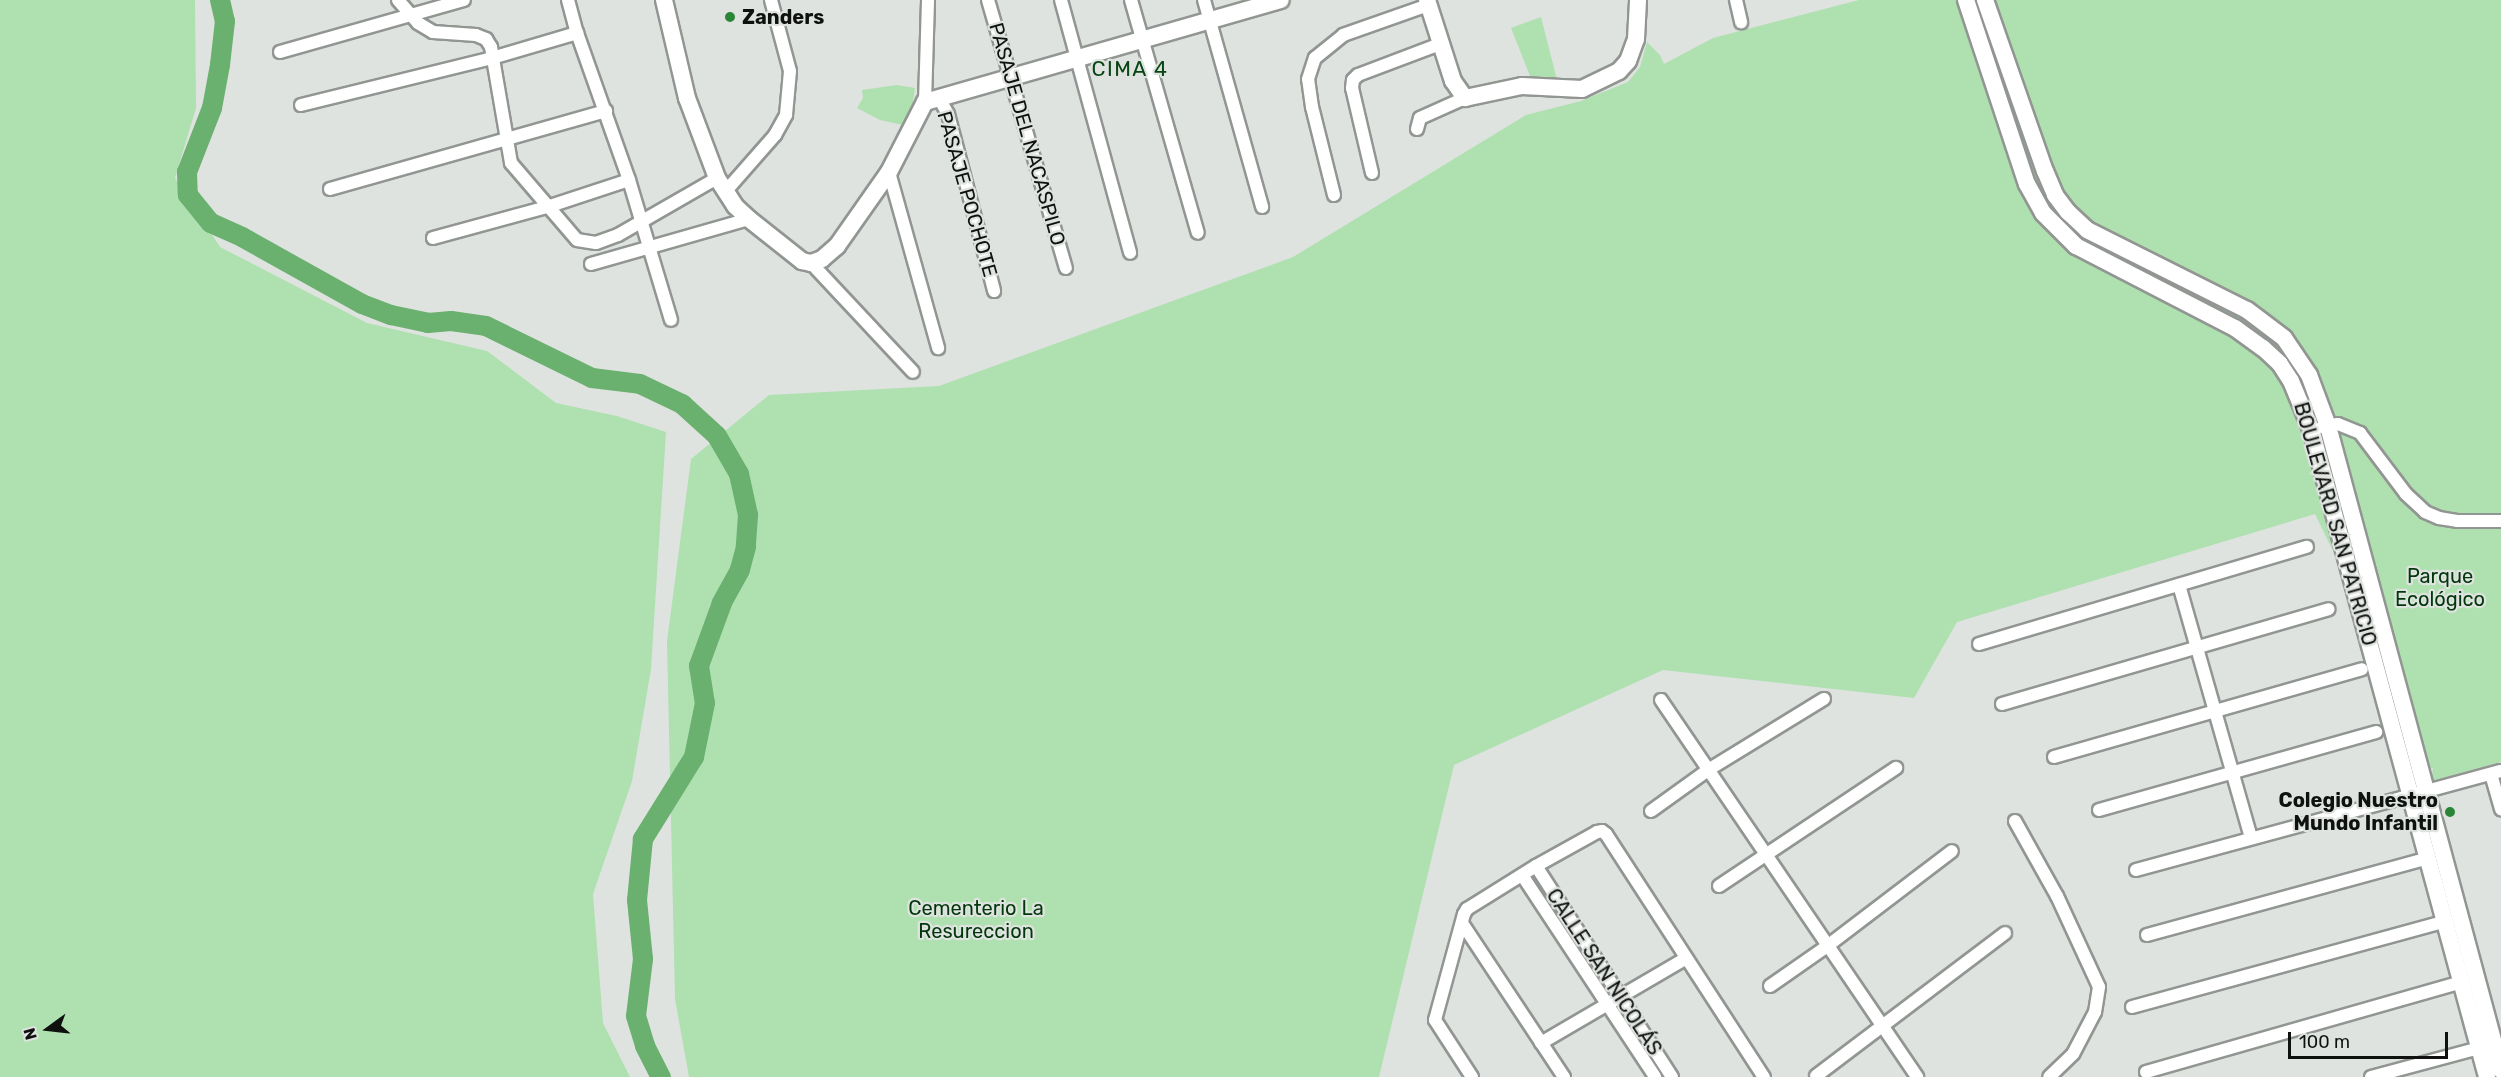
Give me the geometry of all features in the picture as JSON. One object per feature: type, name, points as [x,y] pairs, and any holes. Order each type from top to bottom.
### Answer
[{"type":"street","points":[[398,0],[410,15],[434,32],[486,39],[491,47],[511,163],[576,240],[596,243],[618,235],[642,219],[721,185],[775,135],[786,115],[790,71],[771,0]]},
{"type":"street","points":[[280,52],[464,0]]},
{"type":"street","points":[[568,0],[577,33],[642,219],[671,320]]},
{"type":"street","points":[[664,0],[687,98],[721,185],[748,219],[802,261],[811,263],[822,259],[837,246],[889,172],[932,100],[928,0]]},
{"type":"street","name":"PASAJE DEL NACASPILO","points":[[988,0],[1066,268]]},
{"type":"street","points":[[1060,0],[1078,58],[1130,253]]},
{"type":"street","points":[[1131,0],[1198,233]]},
{"type":"street","points":[[1204,0],[1262,207]]},
{"type":"street","points":[[932,100],[1280,0]]},
{"type":"street","points":[[1417,129],[1420,118],[1465,98],[1522,86],[1582,89],[1610,76],[1628,61],[1636,39],[1638,0]]},
{"type":"street","points":[[1736,0],[1741,22]]},
{"type":"street","name":"BOULEVARD SAN PATRICIO","points":[[1966,0],[2027,184],[2043,213],[2076,246],[2112,267],[2192,304],[2235,328],[2280,364],[2295,389],[2311,429],[2501,1070]]},
{"type":"street","name":"BOULEVARD SAN PATRICIO","points":[[1985,0],[2045,171],[2055,195],[2068,213],[2087,230],[2198,283],[2247,310],[2284,338],[2309,375],[2328,426],[2419,794],[2428,858],[2487,1077]]},
{"type":"street","points":[[1334,195],[1308,79],[1315,58],[1343,35],[1427,3],[1453,81],[1465,98]]},
{"type":"street","points":[[301,105],[492,58],[577,33]]},
{"type":"street","points":[[1371,173],[1352,88],[1353,80],[1358,75],[1440,44]]},
{"type":"street","name":"PASAJE POCHOTE","points":[[932,100],[948,114],[994,291]]},
{"type":"street","points":[[330,189],[606,111]]},
{"type":"street","points":[[889,172],[939,348]]},
{"type":"street","points":[[433,238],[547,207],[629,180]]},
{"type":"street","points":[[591,264],[748,219]]},
{"type":"street","points":[[811,263],[913,372]]},
{"type":"street","points":[[2192,304],[2198,283]]},
{"type":"street","points":[[2311,429],[2328,426],[2350,427],[2360,433],[2406,494],[2425,512],[2439,518],[2457,520],[2501,520]]},
{"type":"street","points":[[1979,644],[2307,548]]},
{"type":"street","points":[[2179,585],[2251,838]]},
{"type":"street","points":[[2002,704],[2328,609]]},
{"type":"street","points":[[2054,757],[2362,669]]},
{"type":"street","points":[[1651,811],[1708,770],[1824,699]]},
{"type":"street","points":[[1661,700],[1826,947],[1917,1077]]},
{"type":"street","points":[[2098,810],[2376,732]]},
{"type":"street","points":[[1719,886],[1896,768]]},
{"type":"street","points":[[2136,870],[2496,773],[2501,810]]},
{"type":"street","points":[[2015,821],[2057,896],[2099,987],[2095,1012],[2073,1054],[2049,1077]]},
{"type":"street","points":[[1472,1077],[1435,1020],[1467,909],[1597,831],[1606,834],[1685,959],[1764,1077]]},
{"type":"street","points":[[1770,986],[1826,947],[1952,851]]},
{"type":"street","points":[[2147,935],[2428,858]]},
{"type":"street","name":"CALLE SAN NICOLÁS","points":[[1536,866],[1672,1077]]},
{"type":"street","name":"CALLE SAN NICOLÁS","points":[[1522,875],[1655,1077]]},
{"type":"street","points":[[2132,1007],[2446,921]]},
{"type":"street","points":[[1462,923],[1564,1077]]},
{"type":"street","points":[[1816,1076],[2005,933]]},
{"type":"street","points":[[1541,1043],[1609,1006],[1685,959]]},
{"type":"street","points":[[2146,1072],[2461,982]]},
{"type":"street","points":[[2371,1077],[2479,1048]]},
{"type":"green space","points":[[0,0],[195,0],[196,108],[175,178],[220,247],[367,323],[487,351],[556,403],[617,416],[666,432],[651,669],[632,781],[593,894],[603,1023],[630,1077],[0,1077]]},
{"type":"green space","points":[[1859,0],[2501,0],[2501,762],[2431,781],[2433,768],[2428,769],[2413,715],[2315,514],[1957,622],[1914,698],[1663,670],[1454,765],[1379,1077],[689,1077],[675,999],[667,641],[691,459],[769,395],[939,386],[1293,257],[1526,115],[1581,101],[1628,82],[1640,67],[1647,42],[1660,55],[1664,64],[1713,38]]},
{"type":"green space","points":[[1541,17],[1557,80],[1530,76],[1511,28]]},
{"type":"green space","points":[[897,85],[915,88],[912,110],[903,125],[880,120],[857,108],[863,98],[862,90]]},
{"type":"waterway","points":[[220,0],[225,21],[212,108],[187,172],[188,195],[211,223],[242,237],[362,304],[391,315],[428,323],[451,321],[486,326],[592,378],[640,384],[682,404],[717,436],[739,474],[748,515],[746,547],[740,570],[722,603],[699,666],[705,703],[694,757],[643,839],[637,900],[643,959],[636,1016],[645,1046],[661,1077]]},
{"type":"place","name":"Zanders","points":[[730,17]]},
{"type":"place","name":"Colegio Nuestro Mundo Infantil","points":[[2450,812]]},
{"type":"district","name":"CIMA 4","points":[[1130,69]]},
{"type":"park label","name":"Parque Ecológico","points":[[2440,588]]},
{"type":"park label","name":"Cementerio La Resureccion","points":[[976,920]]}]
